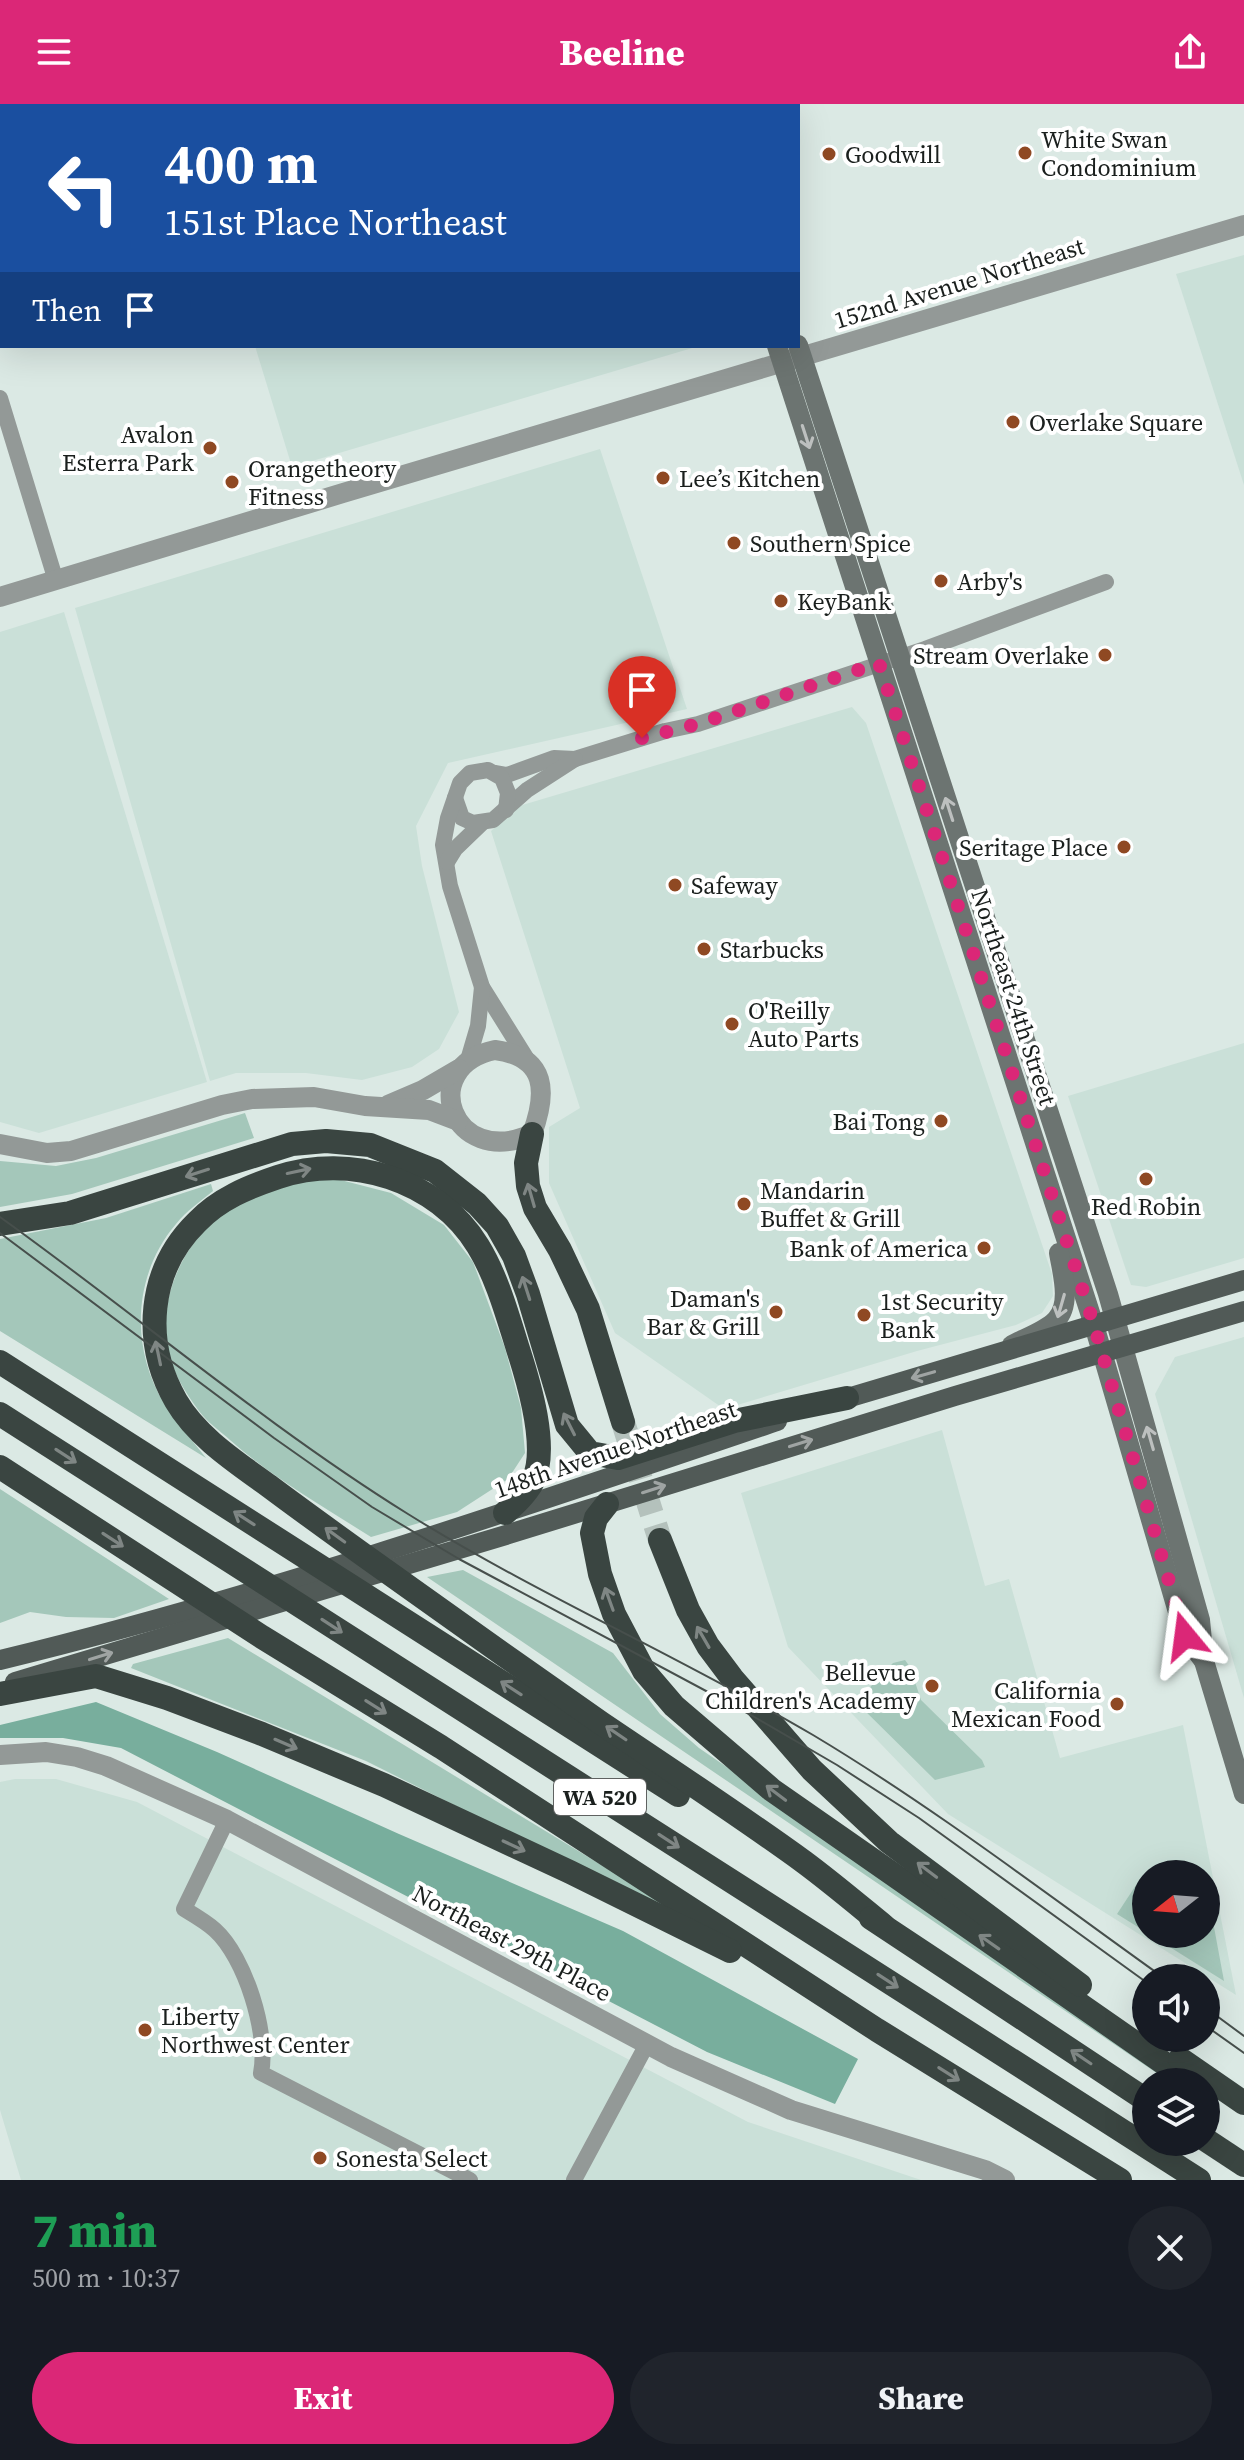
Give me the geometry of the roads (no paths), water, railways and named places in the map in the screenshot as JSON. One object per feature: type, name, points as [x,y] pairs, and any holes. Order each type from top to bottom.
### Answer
[{"type":"highway","points":[[532,1134],[526,1163],[528,1186],[535,1208],[560,1250],[588,1309],[623,1422]]},
{"type":"highway","points":[[0,1224],[70,1213],[292,1144],[326,1141],[370,1145],[435,1171],[477,1204],[497,1226],[525,1283],[567,1425],[590,1453],[618,1458],[734,1421],[847,1398]]},
{"type":"highway","points":[[505,1513],[526,1492],[534,1479],[538,1463],[532,1401],[521,1358],[492,1274],[478,1246],[442,1204],[398,1181],[351,1167],[327,1166],[303,1169],[254,1185],[222,1201],[199,1219],[179,1244],[162,1274],[153,1320],[161,1369],[189,1420],[227,1455],[307,1515],[522,1668],[806,1863],[884,1926]]},
{"type":"highway","name":"WA 520","points":[[0,1362],[884,1926],[1132,2091]]},
{"type":"highway","name":"WA 520","points":[[0,1414],[1199,2180]]},
{"type":"highway","points":[[0,1467],[262,1637],[441,1747],[877,2030],[1120,2180]]},
{"type":"highway","points":[[607,1504],[596,1518],[592,1533],[600,1574],[614,1614],[644,1671],[674,1706],[772,1790],[1171,2068]]},
{"type":"highway","points":[[660,1540],[688,1610],[708,1646],[753,1703],[833,1792],[889,1842],[1132,2024]]},
{"type":"highway","points":[[0,1694],[75,1679],[105,1677],[250,1729],[408,1796],[570,1872],[734,1953],[877,2030]]},
{"type":"highway","points":[[1171,2052],[1244,2103]]},
{"type":"highway","points":[[1220,2102],[1244,2118]]},
{"type":"highway","points":[[1220,2149],[1244,2165]]},
{"type":"main road","name":"Northeast 24th Street","points":[[790,352],[889,660],[949,880],[1094,1325],[1185,1636],[1204,1661]]},
{"type":"main road","name":"Northeast 24th Street","points":[[889,660],[973,883],[1116,1318],[1200,1620],[1204,1661],[1244,1794]]},
{"type":"main road","points":[[949,880],[973,883]]},
{"type":"main road","points":[[998,1353],[1057,1320],[1063,1307],[1065,1287],[1045,1174]]},
{"type":"main road","name":"148th Avenue Northeast","points":[[0,1687],[420,1540],[847,1398],[1244,1280]]},
{"type":"main road","name":"148th Avenue Northeast","points":[[0,1660],[186,1621],[438,1555],[1101,1351],[1244,1311]]},
{"type":"main road","points":[[1135,1467],[1160,1476]]},
{"type":"street","name":"152nd Avenue Northeast","points":[[0,597],[790,352],[1244,225]]},
{"type":"street","points":[[0,398],[56,581]]},
{"type":"street","points":[[447,862],[455,849],[482,823],[493,820],[527,790],[575,759],[698,724],[1106,582]]},
{"type":"street","points":[[482,987],[478,1026],[464,1065],[453,1081],[452,1108],[458,1121],[480,1139],[509,1141],[532,1134],[543,1096],[540,1082],[482,987],[450,886],[443,845],[460,783],[470,773],[488,770],[507,775],[554,758],[575,759]]},
{"type":"street","points":[[496,773],[507,785],[506,810]]},
{"type":"street","points":[[455,798],[462,818],[482,823]]},
{"type":"street","points":[[386,1105],[423,1090],[480,1053],[495,1050],[510,1052],[523,1058],[533,1069]]},
{"type":"street","points":[[0,1144],[34,1152],[71,1151],[222,1105],[252,1099],[314,1097],[365,1106],[429,1110],[458,1121]]},
{"type":"street","name":"Northeast 29th Place","points":[[0,1755],[46,1752],[106,1766],[227,1820],[647,2044],[791,2110],[985,2170],[1005,2180]]},
{"type":"street","points":[[227,1820],[184,1909],[216,1930],[237,1959],[260,2025],[264,2056],[261,2073],[470,2180]]},
{"type":"street","points":[[574,2180],[647,2044]]},
{"type":"tunnel","points":[[623,1422],[660,1540]]},
{"type":"tram line","points":[[0,1217],[252,1407],[355,1480],[457,1544],[813,1735],[947,1822],[1145,1964]]},
{"type":"tram line","points":[[0,1233],[274,1438],[372,1507],[459,1559],[751,1715],[837,1765],[919,1818],[1132,1972]]},
{"type":"tram line","points":[[1220,2018],[1244,2036]]},
{"type":"tram line","points":[[1220,2036],[1244,2053]]},
{"type":"place","name":"White Swan Condominium","points":[[1025,153]]},
{"type":"place","name":"Goodwill","points":[[829,154]]},
{"type":"place","name":"Overlake Square","points":[[1013,422]]},
{"type":"place","name":"Avalon Esterra Park","points":[[210,448]]},
{"type":"place","name":"Lee’s Kitchen","points":[[663,478]]},
{"type":"place","name":"Orangetheory Fitness","points":[[232,482]]},
{"type":"place","name":"Southern Spice","points":[[734,543]]},
{"type":"place","name":"Arby's","points":[[941,581]]},
{"type":"place","name":"KeyBank","points":[[781,601]]},
{"type":"place","name":"Stream Overlake","points":[[1105,655]]},
{"type":"place","name":"Seritage Place","points":[[1124,847]]},
{"type":"place","name":"Safeway","points":[[675,885]]},
{"type":"place","name":"Starbucks","points":[[704,949]]},
{"type":"place","name":"O'Reilly Auto Parts","points":[[732,1024]]},
{"type":"place","name":"Bai Tong","points":[[941,1121]]},
{"type":"place","name":"Red Robin","points":[[1146,1179]]},
{"type":"place","name":"Mandarin Buffet & Grill","points":[[744,1204]]},
{"type":"place","name":"Bank of America","points":[[984,1248]]},
{"type":"place","name":"Daman's Bar & Grill","points":[[776,1312]]},
{"type":"place","name":"1st Security Bank","points":[[864,1315]]},
{"type":"place","name":"Bellevue Children's Academy","points":[[932,1686]]},
{"type":"place","name":"California Mexican Food","points":[[1117,1704]]},
{"type":"place","name":"Liberty Northwest Center","points":[[145,2030]]},
{"type":"place","name":"Sonesta Select","points":[[320,2158]]}]
